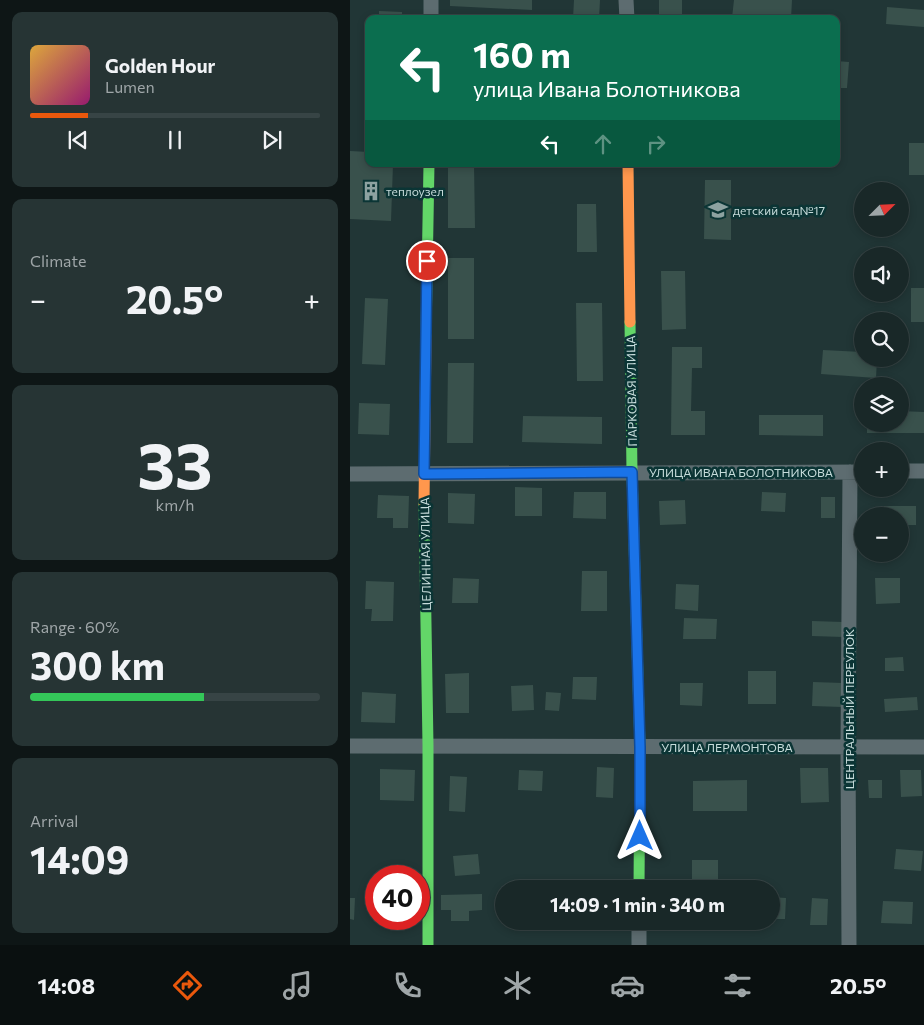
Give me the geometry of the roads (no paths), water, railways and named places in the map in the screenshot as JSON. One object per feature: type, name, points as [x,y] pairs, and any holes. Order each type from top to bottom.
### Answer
[{"type":"street","points":[[431,0],[431,15]]},
{"type":"street","points":[[626,0],[627,15]]},
{"type":"street","name":"ЦЕЛИННАЯ УЛИЦА","points":[[428,167],[424,474],[428,745],[428,945]]},
{"type":"street","name":"ПАРКОВАЯ УЛИЦА","points":[[628,167],[632,472],[640,747],[639,880]]},
{"type":"street","points":[[909,472],[924,471]]},
{"type":"street","name":"УЛИЦА ИВАНА БОЛОТНИКОВА","points":[[350,474],[854,472]]},
{"type":"street","name":"ЦЕНТРАЛЬНЫЙ ПЕРЕУЛОК","points":[[849,945],[848,748],[855,497]]},
{"type":"street","name":"УЛИЦА ЛЕРМОНТОВА","points":[[350,746],[924,747]]},
{"type":"street","points":[[639,930],[639,945]]},
{"type":"place","name":"теплоузел","points":[[371,191]]},
{"type":"place","name":"детский сад№17","points":[[718,210]]}]
